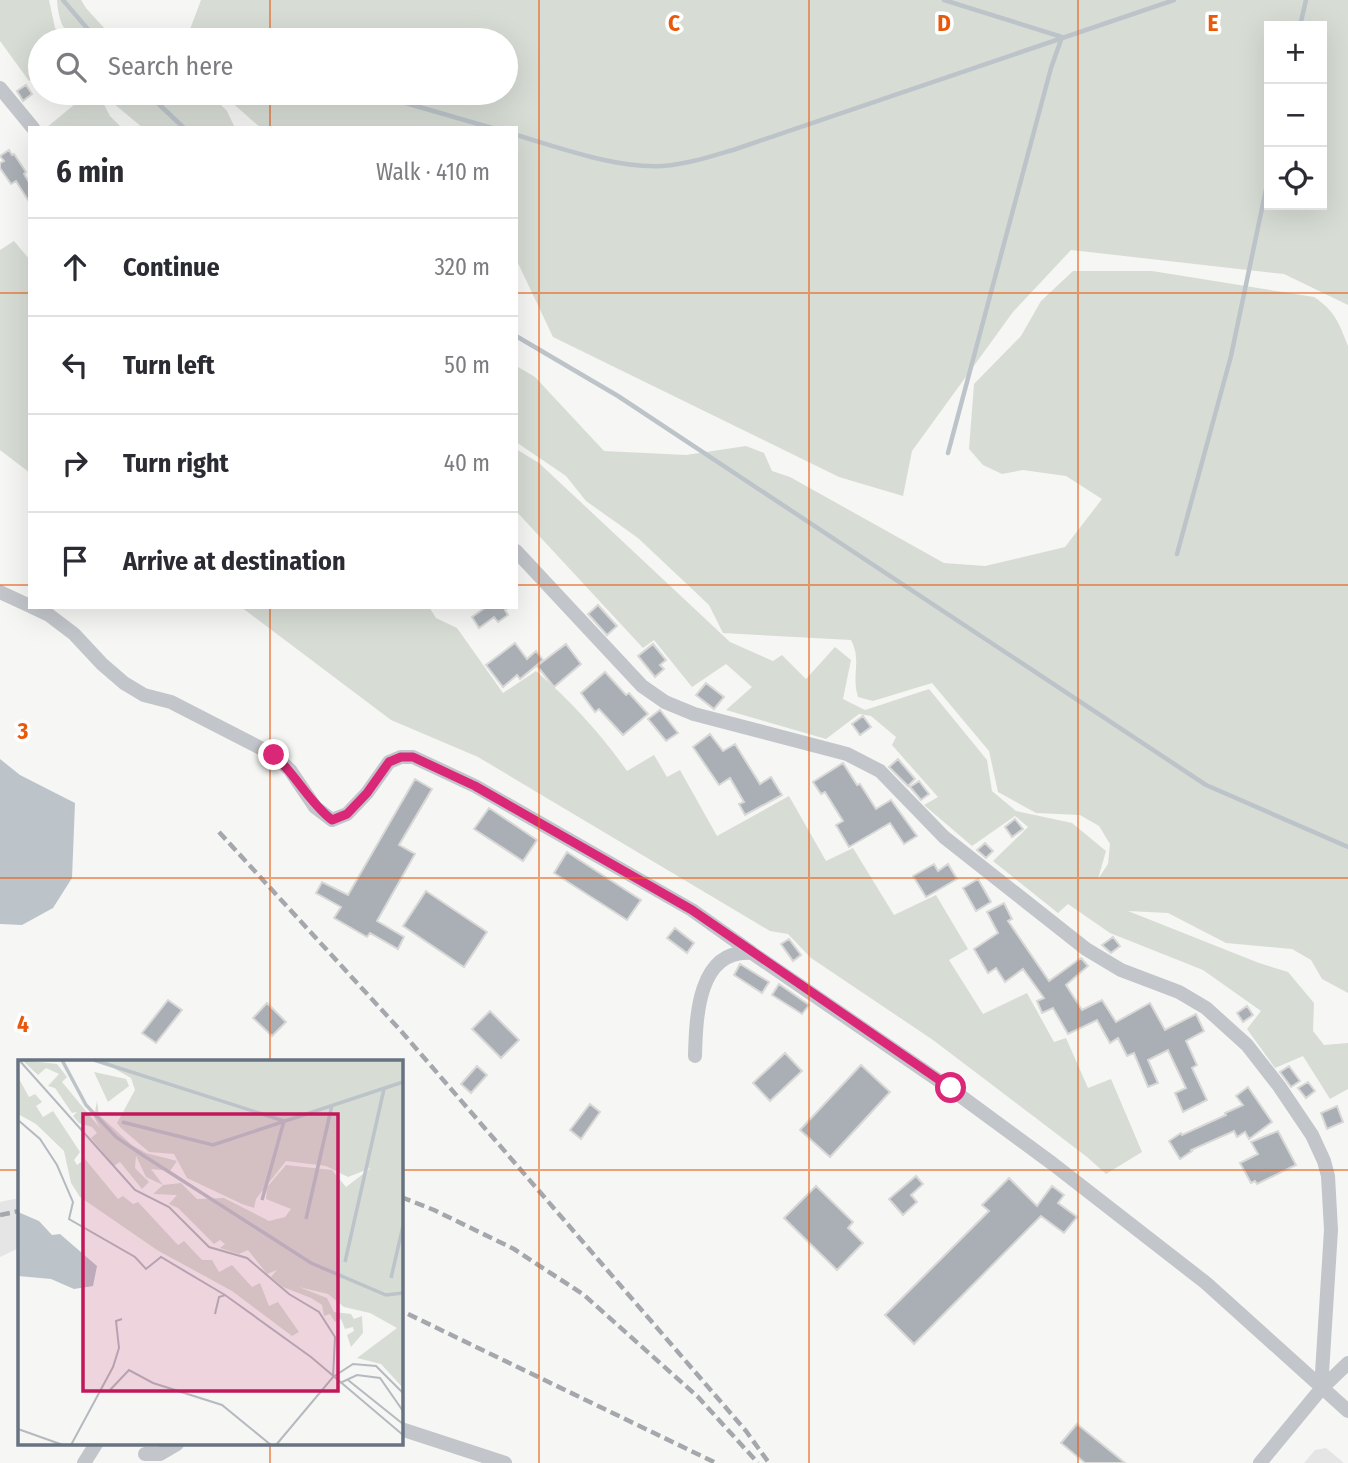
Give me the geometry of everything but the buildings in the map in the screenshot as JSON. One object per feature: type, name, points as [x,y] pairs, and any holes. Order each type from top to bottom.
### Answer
[{"type":"street","points":[[0,88],[31,126]]},
{"type":"street","points":[[518,553],[642,686],[665,702],[694,714],[847,754],[865,762],[880,771],[944,837],[1086,949],[1121,970],[1193,1000],[1225,1023],[1247,1045],[1312,1135],[1328,1176],[1331,1230],[1321,1389]]},
{"type":"street","points":[[0,592],[28,606]]},
{"type":"street","points":[[36,609],[49,615],[74,634],[124,683],[144,695],[171,702],[274,755],[290,770],[315,807],[332,820],[347,814],[367,793],[389,762],[401,757],[413,757],[475,786],[680,903],[951,1088],[1052,1164],[1206,1283],[1348,1411]]},
{"type":"street","points":[[695,1056],[696,1024],[703,989],[717,964],[738,952],[752,953]]},
{"type":"street","points":[[1260,1463],[1321,1389],[1348,1363]]},
{"type":"street","points":[[402,1429],[505,1463]]},
{"type":"street","points":[[85,1463],[95,1446]]},
{"type":"street","points":[[145,1454],[160,1454],[174,1446]]},
{"type":"shaded area","points":[[0,0],[49,0],[55,28],[28,28],[28,80],[0,41]]},
{"type":"shaded area","points":[[57,0],[81,0],[104,28],[64,28]]},
{"type":"shaded area","points":[[201,0],[1348,0],[1348,305],[1284,274],[1071,250],[1013,312],[912,451],[903,496],[839,477],[553,337],[518,263],[518,126],[259,126],[235,105],[518,105],[518,28],[190,28]]},
{"type":"shaded area","points":[[74,105],[104,105],[120,126],[48,126]]},
{"type":"shaded area","points":[[115,105],[221,105],[234,126],[141,126]]},
{"type":"shaded area","points":[[14,241],[28,258],[28,471],[0,450],[0,250]]},
{"type":"shaded area","points":[[1073,271],[1152,271],[1314,297],[1336,318],[1348,346],[1348,993],[1322,979],[1311,960],[1292,949],[1226,943],[1168,913],[1128,911],[1288,972],[1314,1003],[1313,1031],[1324,1045],[1348,1043],[1348,1089],[1330,1099],[1303,1056],[1275,1068],[1247,1029],[1261,1011],[1203,970],[1110,933],[1068,904],[1058,913],[993,861],[1028,827],[1015,816],[972,846],[924,805],[938,797],[892,745],[896,737],[871,716],[859,714],[826,739],[726,710],[752,687],[726,664],[692,687],[654,640],[643,648],[518,513],[518,450],[539,463],[730,642],[773,661],[782,655],[806,679],[835,647],[851,660],[843,699],[865,710],[929,689],[987,760],[992,791],[1016,811],[1072,823],[1106,851],[1098,879],[1108,864],[1110,844],[1099,826],[1080,815],[1036,813],[998,792],[989,751],[932,683],[873,701],[858,697],[856,655],[851,640],[723,633],[709,605],[638,538],[586,501],[566,476],[518,443],[518,367],[535,377],[604,451],[686,455],[746,446],[764,453],[772,471],[790,477],[944,563],[985,566],[1065,547],[1102,499],[1066,476],[1023,470],[1002,474],[983,465],[969,449],[974,384],[1021,336],[1041,301]]},
{"type":"shaded area","points":[[244,609],[430,609],[436,618],[457,628],[503,693],[536,671],[585,718],[627,771],[654,755],[667,777],[680,770],[717,836],[789,796],[826,861],[853,848],[894,915],[936,895],[968,949],[949,960],[983,1014],[1027,993],[1054,1042],[1066,1038],[1088,1088],[1111,1079],[1142,1152],[1106,1174],[933,1040],[811,958],[788,934],[770,931],[478,757],[391,720]]},
{"type":"shaded area","points":[[0,759],[20,775],[75,803],[72,878],[53,908],[22,925],[0,924]]},
{"type":"shaded area","points":[[18,1198],[18,1248],[0,1257],[0,1202]]},
{"type":"shaded area","points":[[1326,1448],[1344,1463],[1304,1463],[1315,1450]]},
{"type":"waterway","points":[[63,0],[87,28]]},
{"type":"waterway","points":[[944,0],[1062,37],[1051,68],[948,453]]},
{"type":"waterway","points":[[518,136],[608,161],[645,166],[682,163],[736,149],[1174,0]]},
{"type":"waterway","points":[[1301,21],[1306,0]]},
{"type":"waterway","points":[[160,105],[182,126]]},
{"type":"waterway","points":[[412,105],[485,126]]},
{"type":"waterway","points":[[1177,554],[1231,356],[1264,199]]},
{"type":"waterway","points":[[518,337],[618,396],[1206,785],[1348,847]]},
{"type":"railway","points":[[219,832],[401,1031],[746,1431],[769,1463]]},
{"type":"railway","points":[[402,1197],[514,1249],[584,1295],[698,1397],[758,1463]]},
{"type":"railway","points":[[0,1215],[18,1211]]},
{"type":"railway","points":[[408,1314],[716,1463]]},
{"type":"route","points":[[274,755],[290,770],[315,807],[332,820],[347,814],[367,793],[389,762],[401,757],[413,757],[475,786],[692,910],[951,1088]]}]
